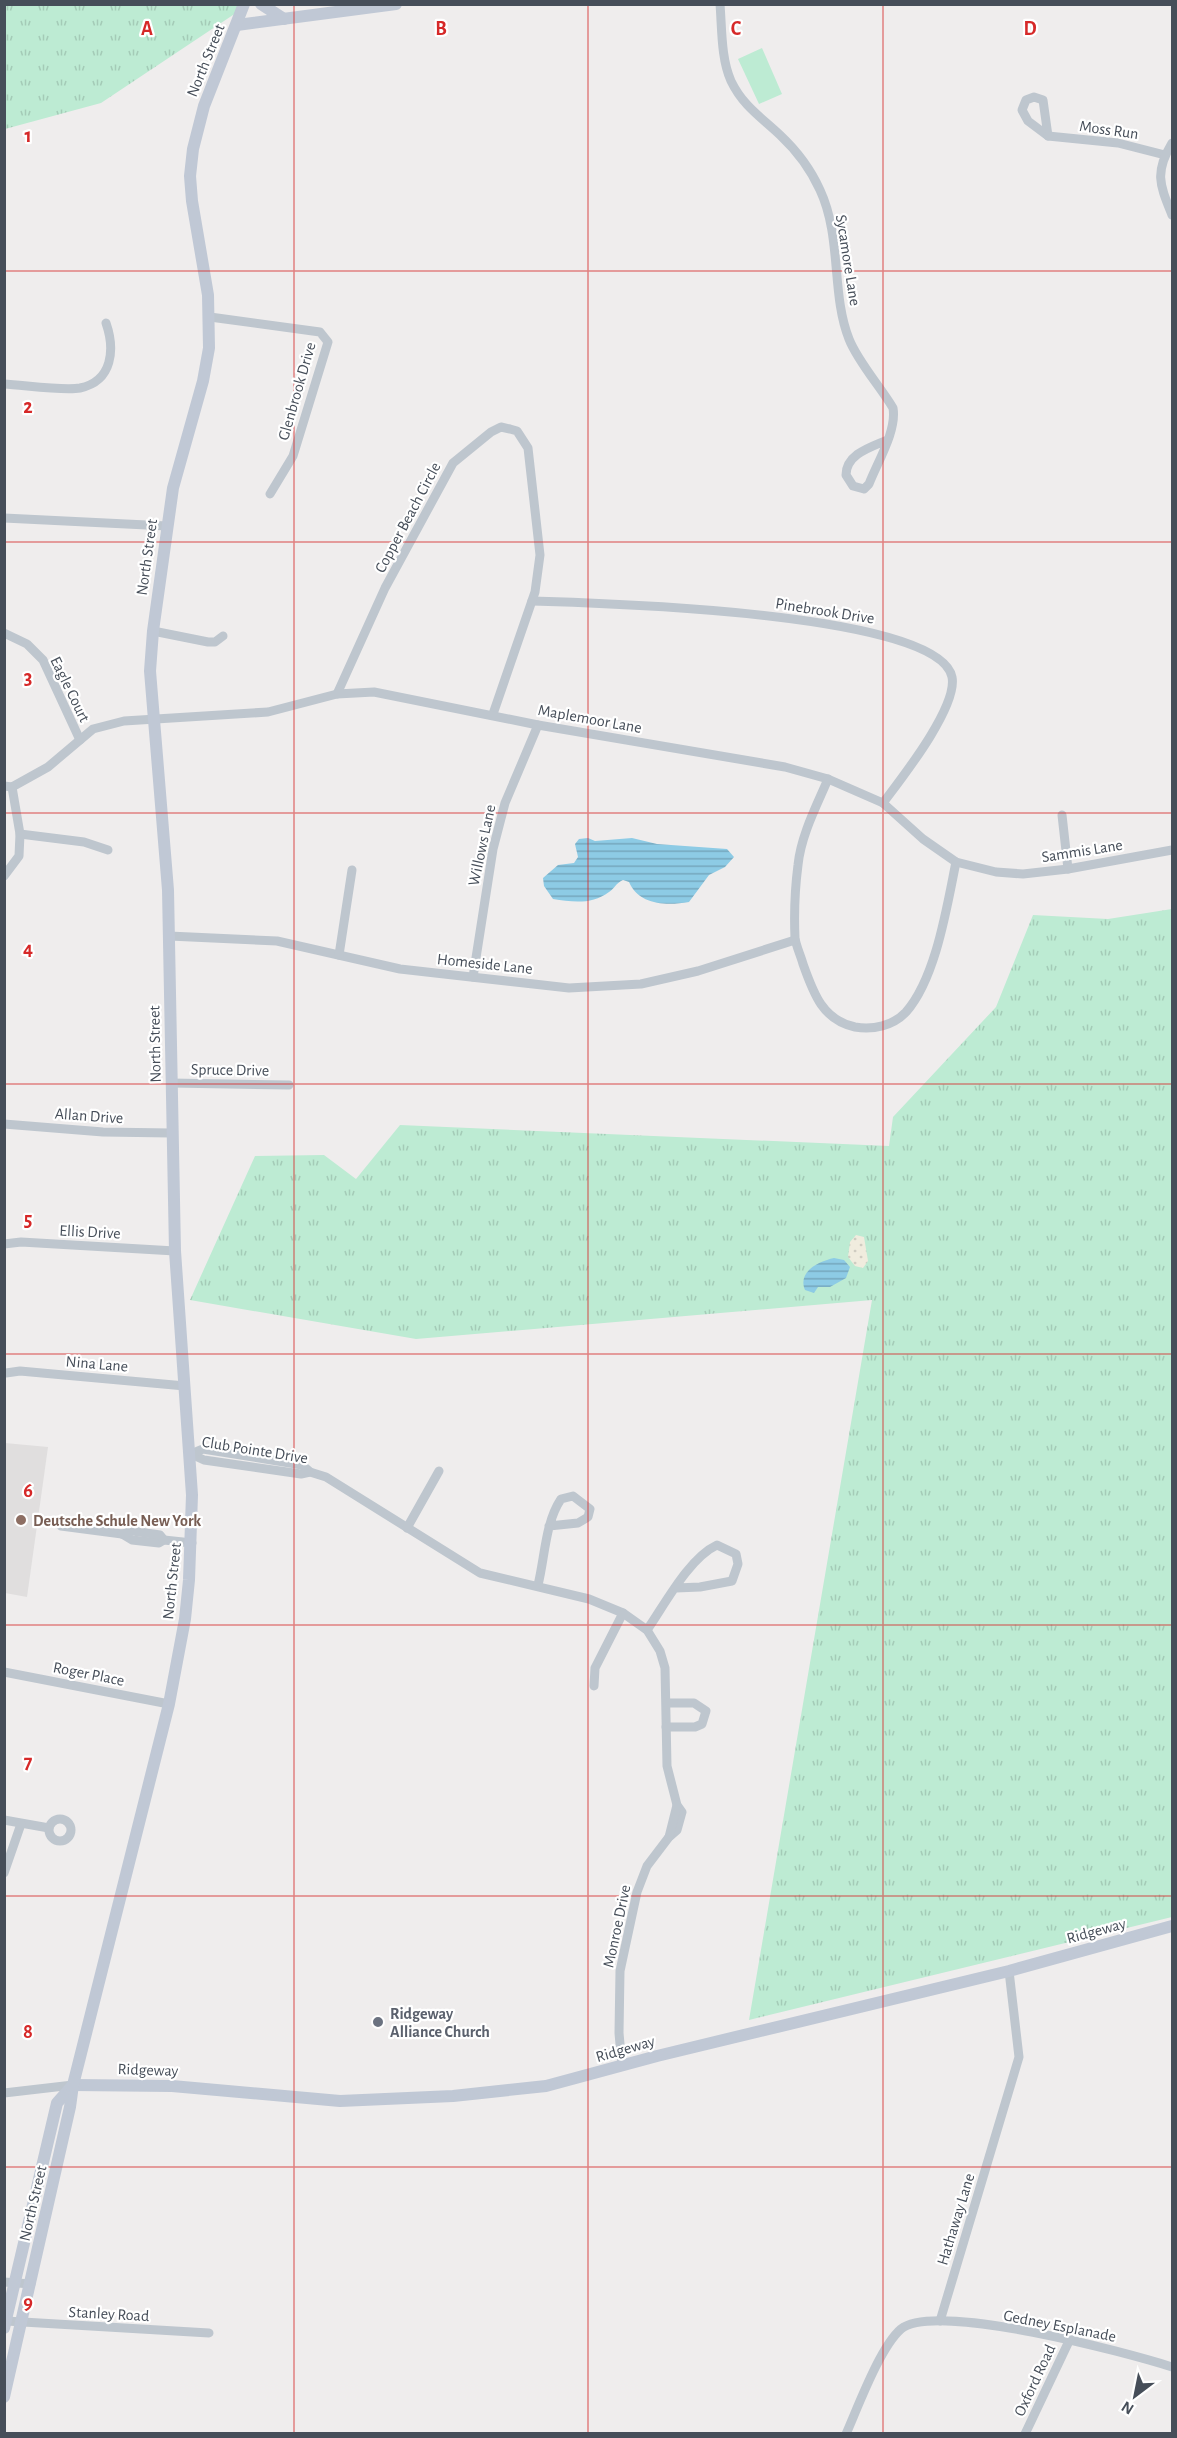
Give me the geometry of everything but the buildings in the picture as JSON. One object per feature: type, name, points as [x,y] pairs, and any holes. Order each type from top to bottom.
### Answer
[{"type":"main road","name":"North Street","points":[[4,2397],[31,2284],[73,2085],[168,1704],[185,1619],[192,1543],[191,1454],[175,1251],[168,890],[152,718],[150,671],[153,631],[173,488],[203,381],[209,348],[210,317],[193,220],[190,176],[204,106],[244,4]]},
{"type":"main road","points":[[261,4],[285,20]]},
{"type":"main road","points":[[237,25],[396,5]]},
{"type":"main road","name":"Ridgeway","points":[[73,2085],[172,2086],[340,2101],[453,2096],[546,2086],[1009,1971],[1173,1926]]},
{"type":"main road","name":"North Street","points":[[5,2325],[10,2282],[57,2103],[73,2085]]},
{"type":"street","name":"Sycamore Lane","points":[[720,4],[724,52],[730,79],[750,111],[780,135],[810,171],[821,192],[835,248],[842,309],[849,339],[893,408],[895,418],[887,440],[869,484],[864,489],[858,489],[848,482],[846,470],[852,458],[887,440]]},
{"type":"street","name":"Moss Run","points":[[1048,135],[1118,143],[1165,155]]},
{"type":"street","points":[[1173,143],[1165,155],[1160,184],[1173,215]]},
{"type":"street","name":"Glenbrook Drive","points":[[210,317],[320,332],[328,342],[293,456],[270,494]]},
{"type":"street","points":[[4,384],[80,388],[99,379],[110,363],[112,342],[106,323]]},
{"type":"street","name":"Copper Beach Circle","points":[[337,694],[385,588],[453,463],[461,454],[501,427],[517,431],[525,440],[532,464],[540,555],[532,601],[493,714]]},
{"type":"street","points":[[4,518],[167,526]]},
{"type":"street","name":"Pinebrook Drive","points":[[532,601],[739,612],[837,625],[884,635],[933,655],[950,670],[952,690],[928,740],[883,803]]},
{"type":"street","points":[[153,631],[208,642],[223,636]]},
{"type":"street","name":"Eagle Court","points":[[4,633],[27,644],[43,660],[80,740]]},
{"type":"street","name":"Maplemoor Lane","points":[[8,787],[48,767],[93,729],[124,721],[267,712],[337,694],[393,693],[538,725],[785,767],[828,779],[883,803],[923,839],[956,862],[996,872]]},
{"type":"street","name":"Willows Lane","points":[[473,977],[493,849],[505,803],[538,725]]},
{"type":"street","points":[[828,779],[807,832],[798,863],[795,940],[815,997],[829,1014],[856,1027],[871,1028],[896,1021],[904,1014],[919,991],[937,944],[956,862]]},
{"type":"street","points":[[4,876],[19,856],[20,834],[8,787]]},
{"type":"street","points":[[1062,815],[1068,869]]},
{"type":"street","points":[[20,834],[84,842],[108,850]]},
{"type":"street","name":"Sammis Lane","points":[[996,872],[1023,874],[1068,869],[1173,850]]},
{"type":"street","points":[[339,955],[352,870]]},
{"type":"street","name":"Homeside Lane","points":[[169,936],[276,941],[400,969],[569,988],[641,984],[698,970],[795,940]]},
{"type":"street","name":"Spruce Drive","points":[[171,1083],[289,1084]]},
{"type":"street","name":"Allan Drive","points":[[4,1124],[103,1132],[171,1133]]},
{"type":"street","name":"Ellis Drive","points":[[4,1244],[21,1242],[175,1251]]},
{"type":"street","name":"Nina Lane","points":[[5,1373],[20,1371],[185,1386]]},
{"type":"street","name":"Club Pointe Drive","points":[[191,1454],[203,1449],[302,1465],[310,1472],[326,1477],[480,1573],[509,1582],[538,1585],[589,1599],[623,1613],[647,1630],[660,1651],[665,1668],[667,1766],[677,1805],[669,1837]]},
{"type":"street","points":[[407,1528],[439,1471]]},
{"type":"street","points":[[538,1585],[547,1550],[549,1526],[561,1499],[573,1496],[590,1509],[588,1517],[578,1523],[549,1526]]},
{"type":"street","points":[[61,1526],[122,1534],[133,1531],[160,1535],[164,1540],[192,1543]]},
{"type":"street","points":[[647,1630],[676,1588],[704,1551],[717,1545],[736,1554],[738,1564],[732,1581],[676,1588]]},
{"type":"street","points":[[594,1686],[595,1668],[623,1613]]},
{"type":"street","name":"Roger Place","points":[[4,1672],[168,1704]]},
{"type":"street","points":[[666,1727],[695,1727],[702,1724],[706,1711],[694,1703],[667,1703]]},
{"type":"street","points":[[4,1820],[49,1827]]},
{"type":"street","points":[[4,1873],[21,1824]]},
{"type":"street","name":"Monroe Drive","points":[[622,2066],[619,2033],[620,1971],[637,1892],[647,1866],[669,1837]]},
{"type":"street","name":"Hathaway Lane","points":[[940,2321],[1019,2057],[1009,1971]]},
{"type":"street","points":[[4,2093],[73,2085]]},
{"type":"street","points":[[10,2282],[31,2284]]},
{"type":"street","points":[[846,2433],[883,2354],[900,2330],[912,2323],[940,2321]]},
{"type":"street","name":"Gedney Esplanade","points":[[940,2321],[1009,2328],[1070,2339],[1173,2367]]},
{"type":"street","name":"Stanley Road","points":[[5,2325],[22,2322],[209,2333]]},
{"type":"street","name":"Oxford Road","points":[[1025,2433],[1070,2339]]},
{"type":"shaded area","name":"Deutsche Schule New York","points":[[5,1443],[48,1447],[27,1597],[5,1593]]},
{"type":"green space","points":[[4,5],[238,5],[236,13],[101,103],[5,129]]},
{"type":"green space","points":[[762,48],[782,94],[759,104],[738,59]]},
{"type":"green space","points":[[1172,909],[1172,1917],[749,2020],[872,1300],[416,1339],[190,1300],[255,1156],[324,1155],[356,1179],[400,1125],[889,1146],[893,1117],[996,1007],[1033,915],[1108,919]]},
{"type":"sand","points":[[856,1235],[864,1237],[868,1261],[863,1268],[855,1266],[848,1257],[850,1242]]},
{"type":"water","points":[[588,838],[595,841],[632,838],[657,844],[727,849],[734,857],[725,867],[709,875],[689,902],[671,904],[654,902],[639,895],[629,882],[623,880],[609,892],[589,901],[553,899],[544,886],[543,878],[558,865],[574,863],[578,857],[575,844],[579,839]]},
{"type":"water","points":[[834,1258],[844,1260],[850,1267],[846,1278],[830,1287],[818,1287],[814,1293],[805,1290],[803,1283],[807,1272],[817,1264]]},
{"type":"place","name":"Deutsche Schule New York","points":[[21,1520]]},
{"type":"place","name":"Ridgeway Alliance Church","points":[[378,2022]]}]
